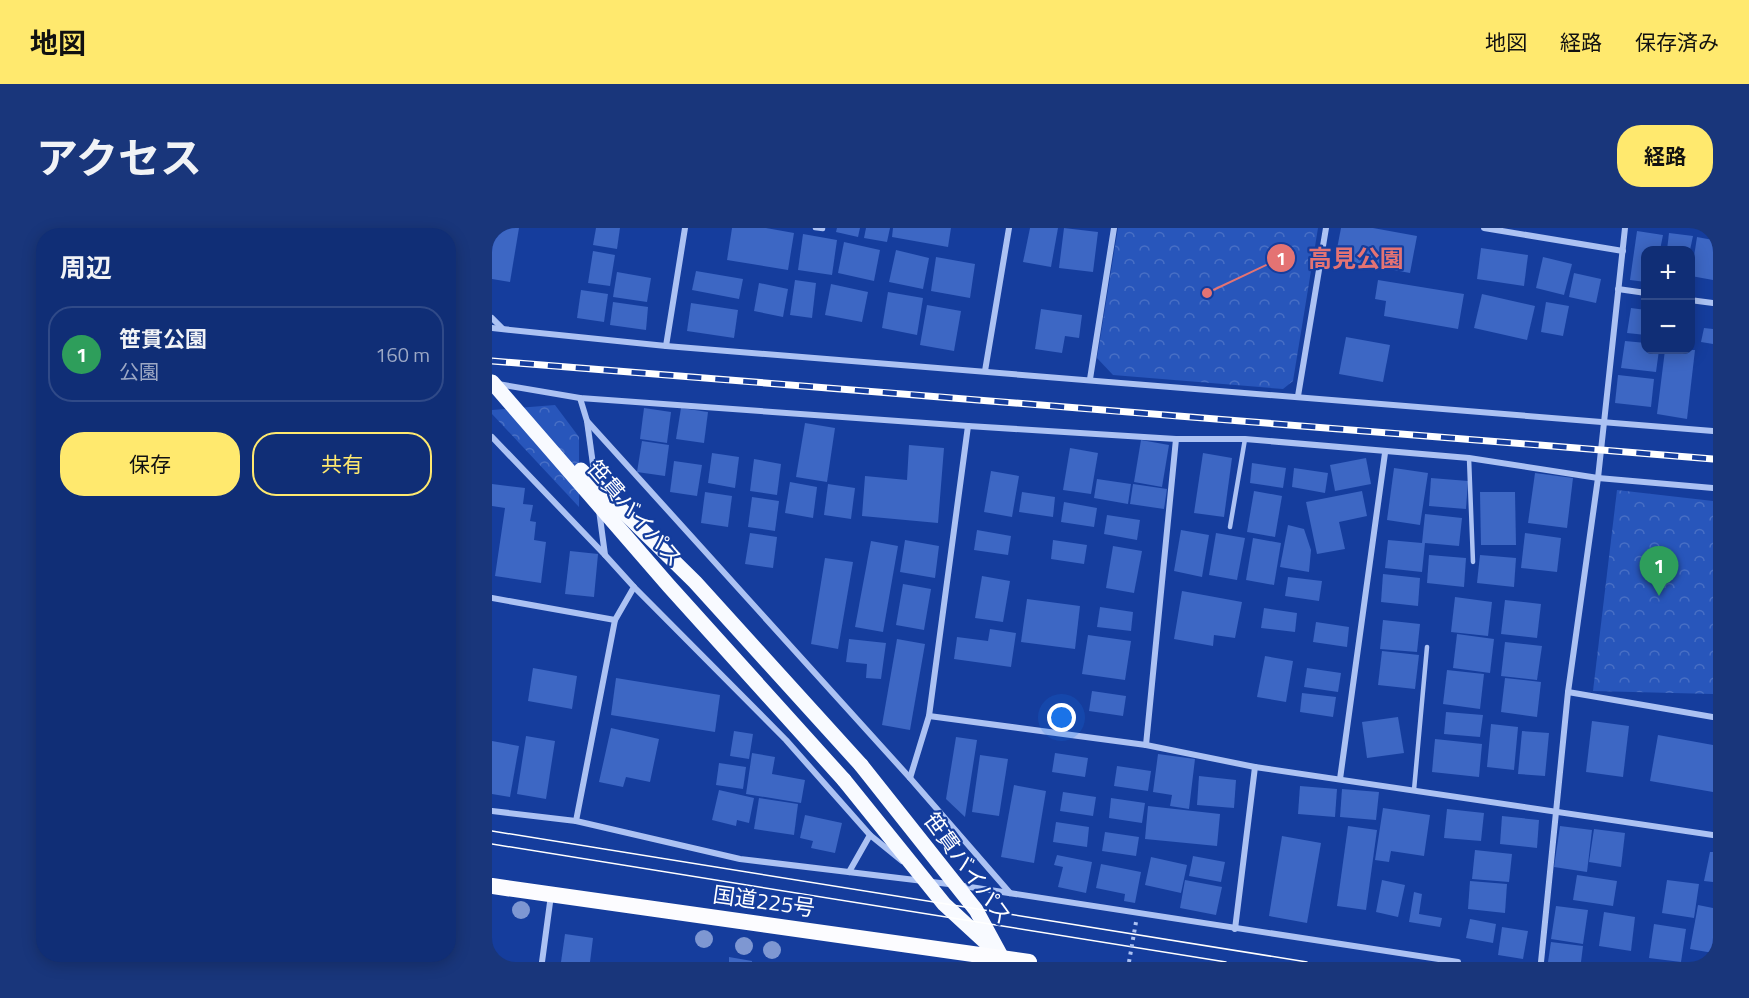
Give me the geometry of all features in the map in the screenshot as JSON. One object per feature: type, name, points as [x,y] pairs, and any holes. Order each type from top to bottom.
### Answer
[{"type":"highway","name":"国道225号","points":[[492,886],[1029,962]]},
{"type":"main road","name":"笹貫バイパス","points":[[492,382],[669,586],[844,780],[960,920],[1000,959]]},
{"type":"main road","name":"笹貫バイパス","points":[[506,397],[695,582],[861,765],[957,885],[984,923],[1000,959]]},
{"type":"main road","points":[[870,835],[871,815]]},
{"type":"street","points":[[666,346],[685,228]]},
{"type":"street","points":[[984,371],[1009,228]]},
{"type":"street","points":[[1090,380],[1114,228]]},
{"type":"street","points":[[1298,396],[1326,228]]},
{"type":"street","points":[[1484,228],[1623,251]]},
{"type":"street","points":[[1541,962],[1568,692],[1598,478],[1625,228]]},
{"type":"street","points":[[1618,289],[1641,292]]},
{"type":"street","points":[[1695,301],[1713,303]]},
{"type":"street","points":[[492,318],[502,328]]},
{"type":"street","points":[[492,328],[666,346],[1713,431]]},
{"type":"street","points":[[492,382],[580,398],[1176,439],[1245,439],[1385,453],[1469,458],[1598,478],[1713,488]]},
{"type":"street","points":[[580,398],[587,421],[605,555]]},
{"type":"street","points":[[587,421],[910,778],[1010,893]]},
{"type":"street","points":[[910,778],[929,716],[968,426]]},
{"type":"street","points":[[492,437],[634,587],[786,740],[870,835],[927,882]]},
{"type":"street","points":[[1146,745],[1176,439]]},
{"type":"street","points":[[1340,779],[1385,453]]},
{"type":"street","points":[[576,822],[615,620],[634,587]]},
{"type":"street","points":[[492,598],[615,620]]},
{"type":"street","points":[[1568,692],[1713,717]]},
{"type":"street","points":[[929,716],[1146,745],[1255,767],[1713,834]]},
{"type":"street","points":[[1235,929],[1255,767]]},
{"type":"street","points":[[492,811],[576,822],[740,859],[957,885],[1458,962]]},
{"type":"street","points":[[849,872],[870,835]]},
{"type":"street","points":[[542,962],[552,895]]},
{"type":"lane","points":[[815,228],[822,229]]},
{"type":"lane","points":[[1230,527],[1245,439]]},
{"type":"lane","points":[[1469,458],[1473,562]]},
{"type":"lane","points":[[1414,790],[1427,647]]},
{"type":"path","points":[[1129,962],[1136,922]]},
{"type":"green space","points":[[1118,228],[1318,228],[1293,381],[1283,389],[1113,375],[1097,358]]},
{"type":"green space","points":[[555,405],[579,437],[579,507],[492,414],[492,410]]},
{"type":"green space","points":[[1617,490],[1713,501],[1713,694],[1593,691]]},
{"type":"building","points":[[492,228],[519,228],[510,282],[492,279]]},
{"type":"building","points":[[596,228],[620,228],[617,249],[593,245]]},
{"type":"building","points":[[732,228],[766,228],[794,233],[788,270],[727,260]]},
{"type":"building","points":[[837,228],[860,228],[858,237],[836,232]]},
{"type":"building","points":[[866,228],[890,228],[887,242],[864,238]]},
{"type":"building","points":[[893,228],[951,228],[948,247],[892,237]]},
{"type":"building","points":[[1030,228],[1058,228],[1051,267],[1023,262]]},
{"type":"building","points":[[1064,228],[1098,232],[1093,272],[1059,268]]},
{"type":"building","points":[[1341,228],[1373,228],[1417,236],[1410,273],[1335,259]]},
{"type":"building","points":[[1637,231],[1663,235],[1661,246],[1641,246],[1641,281],[1630,280]]},
{"type":"building","points":[[1669,233],[1693,236],[1691,246],[1667,246]]},
{"type":"building","points":[[803,234],[837,240],[832,275],[798,270]]},
{"type":"building","points":[[1697,237],[1713,240],[1713,280],[1695,277]]},
{"type":"building","points":[[844,242],[880,250],[874,281],[838,273]]},
{"type":"building","points":[[1481,248],[1528,255],[1524,286],[1477,279]]},
{"type":"building","points":[[896,250],[929,258],[923,289],[889,282]]},
{"type":"building","points":[[593,251],[615,255],[610,286],[588,283]]},
{"type":"building","points":[[936,257],[975,264],[970,298],[931,291]]},
{"type":"building","points":[[1543,257],[1572,264],[1564,295],[1536,288]]},
{"type":"building","points":[[696,271],[743,279],[739,299],[692,290]]},
{"type":"building","points":[[617,272],[651,278],[647,302],[613,297]]},
{"type":"building","points":[[1574,273],[1601,279],[1596,303],[1569,297]]},
{"type":"building","points":[[795,280],[816,283],[812,318],[790,315]]},
{"type":"building","points":[[1378,280],[1464,294],[1458,329],[1384,316],[1386,301],[1375,299]]},
{"type":"building","points":[[759,283],[788,289],[783,317],[754,311]]},
{"type":"building","points":[[831,284],[868,292],[862,322],[825,315]]},
{"type":"building","points":[[581,290],[608,294],[604,322],[577,318]]},
{"type":"building","points":[[888,292],[923,298],[917,335],[882,328]]},
{"type":"building","points":[[1482,294],[1535,306],[1527,340],[1474,328]]},
{"type":"building","points":[[613,302],[648,307],[646,330],[610,325]]},
{"type":"building","points":[[1546,302],[1569,306],[1563,336],[1541,332]]},
{"type":"building","points":[[691,303],[738,310],[734,338],[687,331]]},
{"type":"building","points":[[927,305],[961,311],[954,351],[920,345]]},
{"type":"building","points":[[1631,308],[1641,309],[1641,334],[1627,333]]},
{"type":"building","points":[[1041,309],[1082,315],[1079,338],[1065,336],[1062,353],[1035,349]]},
{"type":"building","points":[[1704,328],[1713,329],[1713,344],[1701,342]]},
{"type":"building","points":[[1346,337],[1390,345],[1383,382],[1339,374]]},
{"type":"building","points":[[1625,341],[1641,343],[1641,354],[1658,354],[1656,372],[1621,368]]},
{"type":"building","points":[[1664,354],[1695,354],[1687,419],[1657,414]]},
{"type":"building","points":[[1618,375],[1654,379],[1651,407],[1615,403]]},
{"type":"building","points":[[644,408],[671,412],[667,443],[640,439]]},
{"type":"building","points":[[681,408],[708,412],[704,443],[676,439]]},
{"type":"building","points":[[805,423],[835,428],[827,482],[796,477]]},
{"type":"building","points":[[1141,440],[1169,445],[1162,487],[1134,482]]},
{"type":"building","points":[[642,441],[669,445],[665,476],[637,472]]},
{"type":"building","points":[[909,445],[944,448],[938,523],[862,516],[865,476],[907,480]]},
{"type":"building","points":[[1070,448],[1098,453],[1091,494],[1063,490]]},
{"type":"building","points":[[712,453],[739,457],[735,488],[708,483]]},
{"type":"building","points":[[1203,453],[1232,458],[1224,517],[1194,513]]},
{"type":"building","points":[[1366,458],[1371,484],[1335,491],[1330,465]]},
{"type":"building","points":[[754,459],[781,464],[777,495],[750,491]]},
{"type":"building","points":[[674,461],[702,465],[697,496],[670,492]]},
{"type":"building","points":[[1252,463],[1286,468],[1283,488],[1250,483]]},
{"type":"building","points":[[1294,468],[1328,473],[1325,493],[1292,487]]},
{"type":"building","points":[[1394,468],[1428,473],[1420,525],[1387,520]]},
{"type":"building","points":[[991,471],[1019,476],[1012,517],[984,512]]},
{"type":"building","points":[[1535,473],[1573,478],[1567,528],[1528,523]]},
{"type":"building","points":[[1431,478],[1468,481],[1466,509],[1429,506]]},
{"type":"building","points":[[1097,479],[1131,484],[1128,504],[1094,498]]},
{"type":"building","points":[[790,482],[817,487],[813,518],[785,513]]},
{"type":"building","points":[[492,484],[525,488],[523,504],[533,505],[530,521],[536,522],[534,540],[546,542],[541,583],[495,576],[505,508],[492,506]]},
{"type":"building","points":[[828,484],[855,488],[851,519],[824,515]]},
{"type":"building","points":[[1133,484],[1167,489],[1164,509],[1130,504]]},
{"type":"building","points":[[1254,491],[1282,496],[1275,537],[1247,532]]},
{"type":"building","points":[[1362,491],[1367,516],[1339,522],[1345,549],[1317,554],[1306,502]]},
{"type":"building","points":[[705,492],[732,496],[728,527],[701,523]]},
{"type":"building","points":[[1022,492],[1055,497],[1053,517],[1019,512]]},
{"type":"building","points":[[1480,492],[1515,492],[1516,545],[1481,545]]},
{"type":"building","points":[[752,497],[779,501],[775,531],[748,527]]},
{"type":"building","points":[[1064,502],[1097,508],[1094,527],[1061,522]]},
{"type":"building","points":[[1425,514],[1462,518],[1459,546],[1425,543],[1422,572],[1385,568],[1388,540],[1422,543]]},
{"type":"building","points":[[1107,515],[1140,520],[1137,540],[1104,534]]},
{"type":"building","points":[[1288,525],[1304,529],[1311,550],[1309,572],[1280,567]]},
{"type":"building","points":[[977,530],[1011,536],[1008,555],[974,550]]},
{"type":"building","points":[[1181,530],[1209,535],[1202,577],[1174,571]]},
{"type":"building","points":[[750,533],[777,537],[773,568],[745,564]]},
{"type":"building","points":[[1216,533],[1245,538],[1237,580],[1209,575]]},
{"type":"building","points":[[1525,533],[1561,538],[1557,572],[1521,568]]},
{"type":"building","points":[[1253,538],[1281,543],[1274,585],[1246,580]]},
{"type":"building","points":[[905,540],[939,546],[935,578],[900,572]]},
{"type":"building","points":[[1053,540],[1087,545],[1084,564],[1051,559]]},
{"type":"building","points":[[871,541],[898,546],[883,632],[855,627]]},
{"type":"building","points":[[1113,546],[1142,551],[1134,593],[1106,588]]},
{"type":"building","points":[[570,551],[598,554],[594,597],[565,594]]},
{"type":"building","points":[[1429,555],[1466,558],[1464,587],[1427,583]]},
{"type":"building","points":[[1480,555],[1516,558],[1514,587],[1477,583]]},
{"type":"building","points":[[825,558],[853,562],[838,649],[811,644]]},
{"type":"building","points":[[1383,574],[1420,578],[1418,606],[1381,602]]},
{"type":"building","points":[[982,576],[1010,581],[1003,622],[975,618]]},
{"type":"building","points":[[1288,577],[1322,581],[1319,601],[1285,596]]},
{"type":"building","points":[[903,584],[931,589],[924,630],[896,625]]},
{"type":"building","points":[[1182,591],[1242,602],[1235,638],[1214,635],[1213,646],[1174,639]]},
{"type":"building","points":[[1455,597],[1492,602],[1488,636],[1451,632]]},
{"type":"building","points":[[1027,599],[1080,606],[1075,649],[1021,642]]},
{"type":"building","points":[[1505,600],[1541,604],[1537,638],[1501,634]]},
{"type":"building","points":[[1100,607],[1133,612],[1131,631],[1097,627]]},
{"type":"building","points":[[1264,608],[1297,613],[1295,632],[1261,628]]},
{"type":"building","points":[[1383,620],[1420,624],[1417,652],[1380,649]]},
{"type":"building","points":[[1316,622],[1349,627],[1347,647],[1313,642]]},
{"type":"building","points":[[990,629],[1016,633],[1011,667],[954,659],[957,637],[988,641]]},
{"type":"building","points":[[1457,634],[1494,639],[1490,673],[1453,668]]},
{"type":"building","points":[[1088,635],[1131,641],[1125,680],[1082,674]]},
{"type":"building","points":[[849,639],[886,643],[881,679],[866,678],[867,664],[846,662]]},
{"type":"building","points":[[897,639],[925,644],[910,730],[882,725]]},
{"type":"building","points":[[1505,642],[1542,646],[1537,680],[1501,676]]},
{"type":"building","points":[[1382,651],[1419,655],[1415,689],[1378,685]]},
{"type":"building","points":[[1265,656],[1293,661],[1286,702],[1257,697]]},
{"type":"building","points":[[533,668],[577,676],[572,709],[528,701]]},
{"type":"building","points":[[1307,668],[1341,673],[1338,692],[1304,687]]},
{"type":"building","points":[[1447,670],[1484,674],[1480,709],[1443,704]]},
{"type":"building","points":[[616,678],[720,695],[715,732],[611,715]]},
{"type":"building","points":[[1505,678],[1541,682],[1537,717],[1501,712]]},
{"type":"building","points":[[1092,691],[1126,696],[1123,716],[1089,711]]},
{"type":"building","points":[[1302,693],[1336,697],[1333,717],[1300,712]]},
{"type":"building","points":[[1446,712],[1483,715],[1480,737],[1444,734]]},
{"type":"building","points":[[1398,717],[1404,753],[1367,758],[1362,722]]},
{"type":"building","points":[[1592,721],[1629,726],[1623,777],[1586,772]]},
{"type":"building","points":[[1491,724],[1518,727],[1514,770],[1487,767]]},
{"type":"building","points":[[611,728],[659,739],[650,782],[626,777],[623,787],[599,782]]},
{"type":"building","points":[[734,731],[753,734],[749,759],[730,756]]},
{"type":"building","points":[[1522,731],[1549,733],[1545,776],[1518,774]]},
{"type":"building","points":[[1658,735],[1713,745],[1713,792],[1650,781]]},
{"type":"building","points":[[526,736],[555,741],[546,799],[517,794]]},
{"type":"building","points":[[956,737],[977,740],[965,817],[946,799]]},
{"type":"building","points":[[1435,739],[1482,744],[1479,777],[1432,772]]},
{"type":"building","points":[[492,741],[519,746],[510,797],[492,794]]},
{"type":"building","points":[[752,753],[775,757],[772,774],[805,780],[801,803],[746,794]]},
{"type":"building","points":[[1055,753],[1088,758],[1085,777],[1052,772]]},
{"type":"building","points":[[1158,754],[1195,759],[1189,809],[1170,806],[1172,795],[1153,792]]},
{"type":"building","points":[[980,755],[1008,759],[999,816],[972,812]]},
{"type":"building","points":[[719,763],[746,767],[743,789],[716,785]]},
{"type":"building","points":[[1117,766],[1151,771],[1148,791],[1114,786]]},
{"type":"building","points":[[1199,776],[1236,780],[1234,808],[1197,805]]},
{"type":"building","points":[[1014,785],[1046,791],[1034,863],[1001,857]]},
{"type":"building","points":[[1300,786],[1337,789],[1335,817],[1298,814]]},
{"type":"building","points":[[1342,789],[1379,792],[1376,820],[1340,817]]},
{"type":"building","points":[[719,790],[754,798],[749,823],[737,820],[736,826],[712,820]]},
{"type":"building","points":[[1063,792],[1096,797],[1093,816],[1060,811]]},
{"type":"building","points":[[759,798],[798,804],[794,835],[754,829]]},
{"type":"building","points":[[1111,798],[1145,803],[1142,823],[1109,818]]},
{"type":"building","points":[[1148,806],[1220,814],[1217,846],[1145,839]]},
{"type":"building","points":[[1383,808],[1430,815],[1424,856],[1391,851],[1389,862],[1375,860]]},
{"type":"building","points":[[1447,809],[1484,813],[1481,841],[1444,838]]},
{"type":"building","points":[[805,815],[842,823],[835,853],[811,848],[813,841],[800,838]]},
{"type":"building","points":[[1502,816],[1539,820],[1537,848],[1500,844]]},
{"type":"building","points":[[1056,822],[1089,827],[1087,847],[1053,842]]},
{"type":"building","points":[[1348,826],[1377,830],[1366,910],[1337,906]]},
{"type":"building","points":[[1560,826],[1592,830],[1587,872],[1554,867]]},
{"type":"building","points":[[1594,829],[1625,833],[1621,867],[1589,862]]},
{"type":"building","points":[[1105,832],[1139,837],[1136,856],[1102,851]]},
{"type":"building","points":[[1282,836],[1321,843],[1307,923],[1269,916]]},
{"type":"building","points":[[1475,850],[1512,854],[1509,882],[1472,879]]},
{"type":"building","points":[[1710,852],[1713,852],[1713,882],[1704,881]]},
{"type":"building","points":[[1057,855],[1092,862],[1086,893],[1058,887],[1063,867],[1054,865]]},
{"type":"building","points":[[1193,856],[1225,862],[1221,882],[1189,876]]},
{"type":"building","points":[[1151,857],[1187,865],[1181,893],[1145,885]]},
{"type":"building","points":[[1101,864],[1141,872],[1135,903],[1124,901],[1125,894],[1096,888]]},
{"type":"building","points":[[1577,875],[1617,881],[1613,906],[1573,900]]},
{"type":"building","points":[[1185,880],[1222,887],[1216,915],[1180,908]]},
{"type":"building","points":[[1382,880],[1405,885],[1398,917],[1376,912]]},
{"type":"building","points":[[1667,880],[1699,884],[1694,918],[1662,913]]},
{"type":"building","points":[[1470,881],[1507,884],[1505,913],[1468,909]]},
{"type":"building","points":[[1414,892],[1422,894],[1419,914],[1442,918],[1440,927],[1409,922]]},
{"type":"building","points":[[1698,905],[1713,908],[1713,953],[1690,949]]},
{"type":"building","points":[[1556,906],[1588,910],[1583,944],[1551,939]]},
{"type":"building","points":[[1604,912],[1635,917],[1631,951],[1599,946]]},
{"type":"building","points":[[1470,919],[1496,924],[1493,943],[1466,938]]},
{"type":"building","points":[[1654,924],[1686,929],[1681,962],[1649,958]]},
{"type":"building","points":[[1502,927],[1528,931],[1523,959],[1498,955]]},
{"type":"building","points":[[565,934],[593,938],[590,962],[561,962]]},
{"type":"building","points":[[1551,942],[1583,946],[1581,962],[1548,962]]},
{"type":"building","points":[[729,957],[752,961],[752,962],[729,962]]},
{"type":"tram line","points":[[492,831],[1307,962]]},
{"type":"tram line","points":[[492,844],[1226,962]]},
{"type":"railway","points":[[492,361],[1713,459]]},
{"type":"place","name":"高見公園","points":[[1207,293]]},
{"type":"place","name":"笹貫公園","points":[[1659,596]]}]
